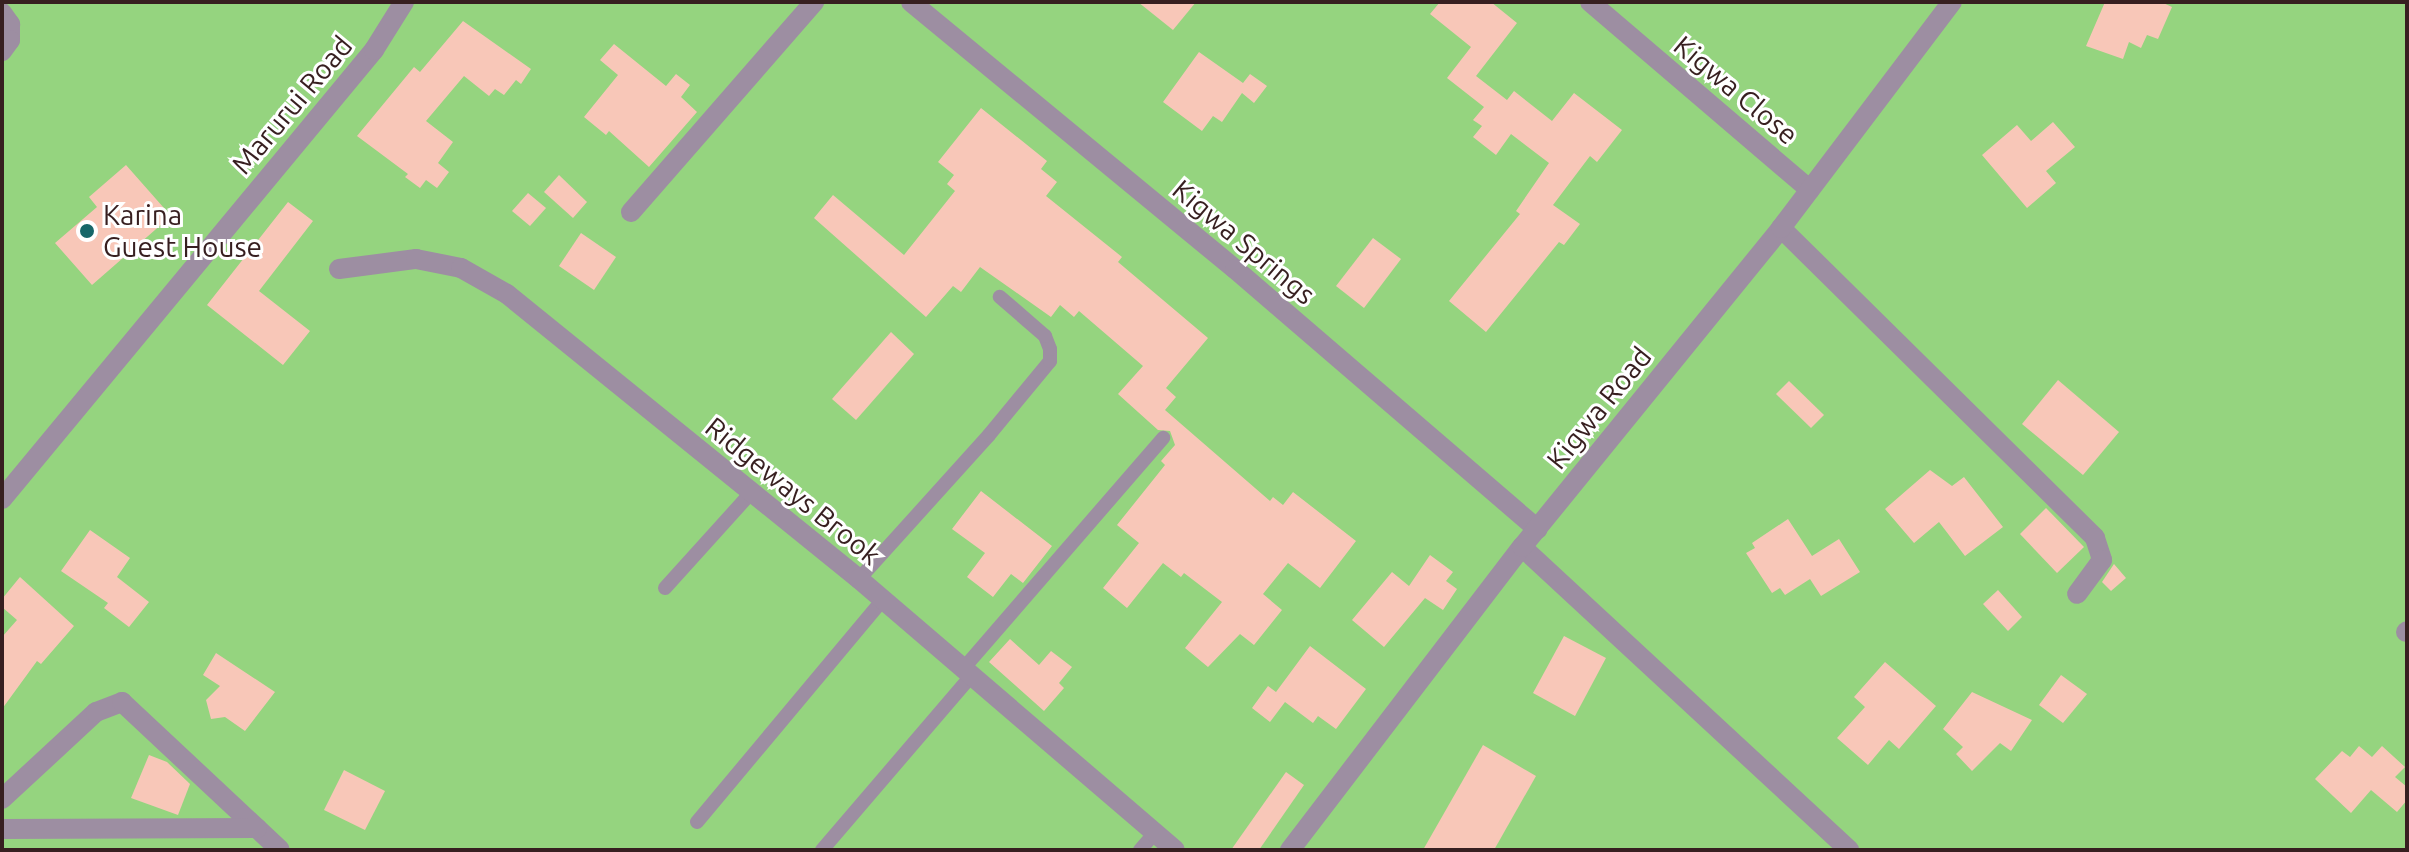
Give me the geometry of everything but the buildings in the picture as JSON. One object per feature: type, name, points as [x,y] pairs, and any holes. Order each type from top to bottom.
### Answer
[{"type":"street","name":"Marurui Road","points":[[2,499],[374,50],[404,2]]},
{"type":"street","points":[[631,212],[814,2]]},
{"type":"street","name":"Kigwa Springs","points":[[911,2],[1235,269],[1537,529]]},
{"type":"street","name":"Kigwa Road","points":[[1290,850],[1522,547],[1781,228],[1952,2]]},
{"type":"street","name":"Kigwa Close","points":[[1593,3],[1810,190]]},
{"type":"street","points":[[2,13],[10,24],[10,40],[2,51]]},
{"type":"street","points":[[1781,228],[2095,538],[2102,560],[2077,594]]},
{"type":"street","name":"Ridgeways Brook","points":[[339,269],[416,259],[461,268],[488,282],[859,579],[1175,850]]},
{"type":"street","points":[[1522,547],[1849,850]]},
{"type":"street","points":[[2,799],[96,712],[122,702],[280,850]]},
{"type":"street","points":[[2,829],[257,828]]},
{"type":"lane","points":[[859,579],[989,435],[1050,361],[1045,336],[1000,297]]},
{"type":"lane","points":[[822,850],[1163,438]]},
{"type":"lane","points":[[665,588],[750,494]]},
{"type":"lane","points":[[697,822],[882,601]]},
{"type":"lane","points":[[1140,850],[1155,833]]},
{"type":"green space","points":[[2,2],[2407,2],[2407,850],[2,850]]},
{"type":"place","name":"Karina Guest House","points":[[87,231]]}]
